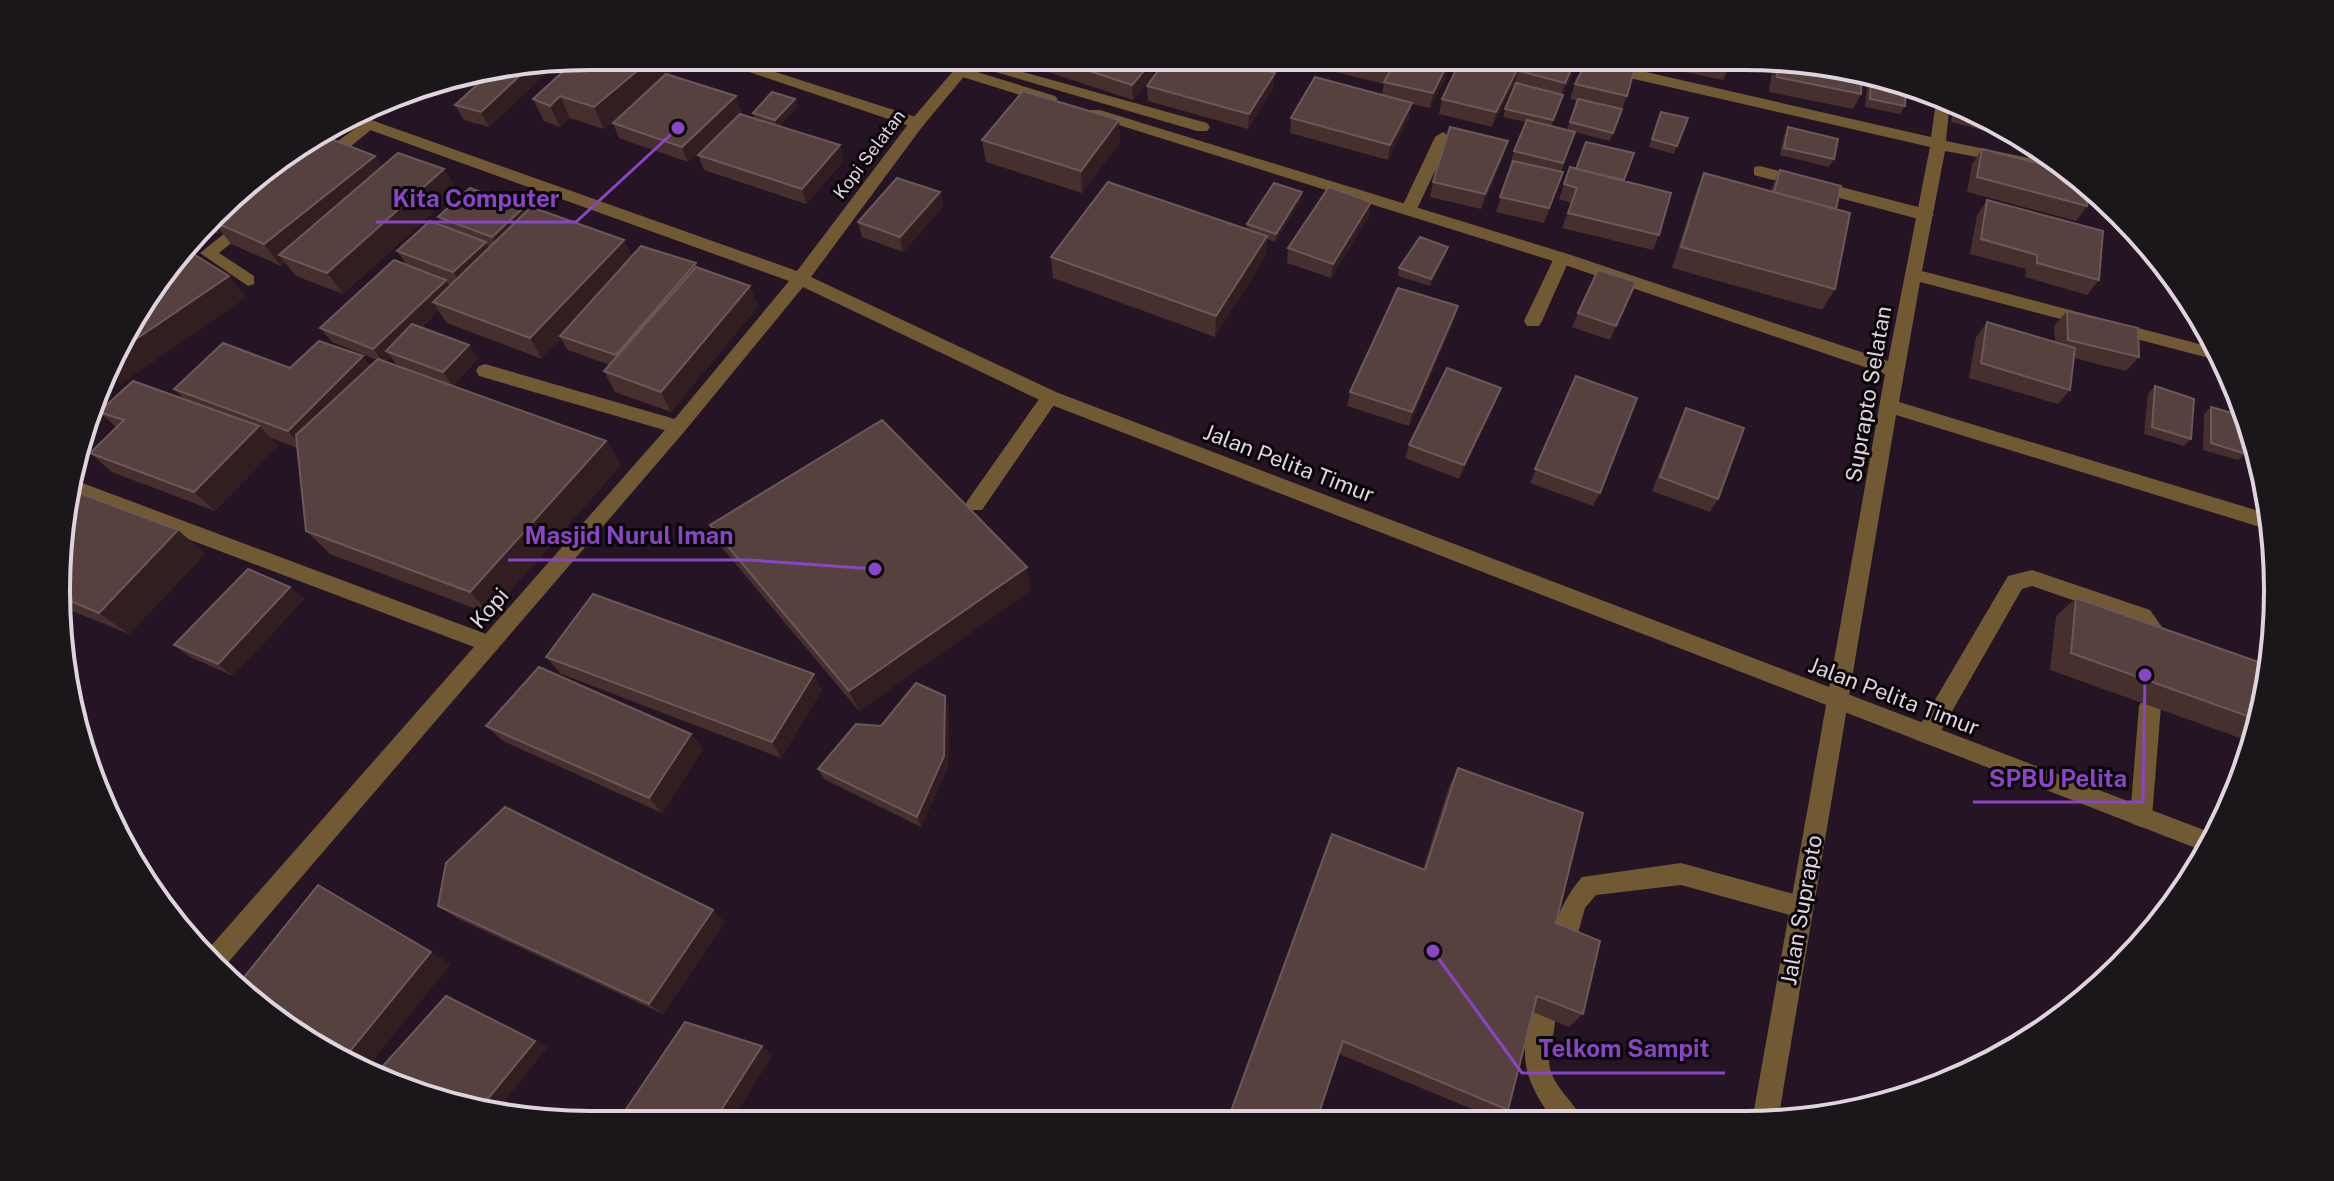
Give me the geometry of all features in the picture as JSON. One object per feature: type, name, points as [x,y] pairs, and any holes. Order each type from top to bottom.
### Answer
[{"type":"street","points":[[752,70],[917,123]]},
{"type":"street","name":"Kopi Selatan","points":[[800,279],[917,123],[962,70]]},
{"type":"street","points":[[989,70],[1895,370]]},
{"type":"street","points":[[994,70],[1202,127]]},
{"type":"street","points":[[1616,70],[2043,166]]},
{"type":"street","name":"Suprapto Selatan","points":[[1838,699],[1895,370],[1926,215],[1942,110]]},
{"type":"street","name":"Jalan Pelita Timur","points":[[362,123],[800,279],[1050,397],[2200,839]]},
{"type":"street","points":[[306,174],[355,126]]},
{"type":"street","points":[[1409,209],[1443,137]]},
{"type":"street","points":[[1760,171],[1926,215]]},
{"type":"street","points":[[248,280],[208,253],[257,214]]},
{"type":"street","points":[[1533,321],[1562,258]]},
{"type":"street","points":[[1915,275],[2206,352]]},
{"type":"street","name":"Kopi","points":[[219,955],[678,427],[800,279]]},
{"type":"street","points":[[485,371],[678,427]]},
{"type":"street","points":[[975,505],[1050,397]]},
{"type":"street","points":[[1889,406],[2259,519]]},
{"type":"street","points":[[80,490],[490,644]]},
{"type":"street","points":[[1927,734],[2015,582],[2032,578],[2143,616],[2154,630],[2153,650]]},
{"type":"street","name":"Jalan Suprapto","points":[[1767,1110],[1838,699]]},
{"type":"street","points":[[2141,817],[2150,706]]},
{"type":"street","points":[[1564,947],[1575,902],[1590,885],[1681,874],[1801,907]]},
{"type":"street","points":[[1544,1017],[1534,1055],[1538,1079],[1562,1111]]},
{"type":"building","points":[[638,70],[594,107],[560,96],[550,106],[533,99],[564,71]]},
{"type":"building","points":[[1086,70],[1145,70],[1132,85]]},
{"type":"building","points":[[1159,70],[1264,70],[1275,73],[1249,114],[1147,86]]},
{"type":"building","points":[[1391,70],[1444,70],[1433,93],[1384,82]]},
{"type":"building","points":[[1456,70],[1517,70],[1496,112],[1442,99]]},
{"type":"building","points":[[1519,70],[1571,70],[1565,83]]},
{"type":"building","points":[[1582,70],[1634,70],[1627,96],[1575,84]]},
{"type":"building","points":[[1778,71],[1845,80],[1861,84],[1861,94],[1777,77]]},
{"type":"building","points":[[521,74],[481,112],[455,105],[480,82]]},
{"type":"building","points":[[666,74],[736,96],[682,147],[613,123]]},
{"type":"building","points":[[1315,77],[1412,103],[1390,145],[1291,118]]},
{"type":"building","points":[[1516,83],[1563,95],[1553,120],[1505,109]]},
{"type":"building","points":[[1871,86],[1905,96],[1905,106],[1870,99]]},
{"type":"building","points":[[1023,91],[1119,120],[1081,171],[982,140]]},
{"type":"building","points":[[772,92],[795,99],[775,120],[753,113]]},
{"type":"building","points":[[1578,99],[1622,109],[1613,133],[1570,122]]},
{"type":"building","points":[[1661,112],[1688,118],[1677,146],[1652,139]]},
{"type":"building","points":[[740,114],[840,145],[802,189],[698,155]]},
{"type":"building","points":[[1527,120],[1575,132],[1563,163],[1514,151]]},
{"type":"building","points":[[1450,127],[1508,141],[1485,194],[1433,182]]},
{"type":"building","points":[[1788,127],[1838,139],[1834,159],[1784,148]]},
{"type":"building","points":[[332,139],[375,156],[264,244],[220,225],[274,178]]},
{"type":"building","points":[[1586,142],[1634,153],[1624,180],[1576,169]]},
{"type":"building","points":[[1982,149],[2041,164],[2087,199],[2087,206],[1977,177]]},
{"type":"building","points":[[398,153],[444,169],[327,273],[279,255]]},
{"type":"building","points":[[1513,161],[1563,172],[1549,208],[1500,197]]},
{"type":"building","points":[[1570,167],[1671,193],[1659,235],[1568,213],[1577,188],[1564,184]]},
{"type":"building","points":[[1780,170],[1841,186],[1836,209],[1774,192]]},
{"type":"building","points":[[1704,173],[1850,213],[1835,289],[1681,247]]},
{"type":"building","points":[[897,178],[940,192],[900,237],[858,222]]},
{"type":"building","points":[[1108,182],[1267,236],[1216,316],[1051,257]]},
{"type":"building","points":[[1274,183],[1302,192],[1276,234],[1247,224]]},
{"type":"building","points":[[1329,187],[1371,202],[1333,264],[1288,248]]},
{"type":"building","points":[[470,188],[523,208],[492,237],[438,217]]},
{"type":"building","points":[[1987,200],[2103,231],[2099,280],[2037,263],[2037,255],[1981,239]]},
{"type":"building","points":[[531,207],[624,240],[530,338],[433,302]]},
{"type":"building","points":[[430,221],[486,242],[453,272],[397,251]]},
{"type":"building","points":[[1420,237],[1448,247],[1431,279],[1399,268]]},
{"type":"building","points":[[641,246],[696,263],[616,355],[560,336]]},
{"type":"building","points":[[193,254],[229,276],[135,340],[158,301]]},
{"type":"building","points":[[394,260],[446,280],[373,349],[320,328]]},
{"type":"building","points":[[696,267],[750,286],[661,392],[604,371]]},
{"type":"building","points":[[1598,270],[1636,282],[1616,326],[1578,313]]},
{"type":"building","points":[[1398,288],[1458,306],[1412,412],[1350,392]]},
{"type":"building","points":[[2067,311],[2138,328],[2139,357],[2068,340]]},
{"type":"building","points":[[1987,322],[2075,348],[2070,390],[1981,363]]},
{"type":"building","points":[[412,324],[469,345],[443,372],[386,351]]},
{"type":"building","points":[[319,341],[363,356],[288,431],[174,389],[223,343],[290,368]]},
{"type":"building","points":[[378,359],[606,441],[470,592],[306,531],[296,435]]},
{"type":"building","points":[[1447,368],[1501,388],[1464,465],[1409,445]]},
{"type":"building","points":[[1576,376],[1637,398],[1600,493],[1535,469]]},
{"type":"building","points":[[133,381],[259,426],[194,492],[90,453],[124,420],[102,413]]},
{"type":"building","points":[[2155,386],[2194,399],[2191,439],[2152,427]]},
{"type":"building","points":[[2211,407],[2232,413],[2245,454],[2211,443]]},
{"type":"building","points":[[1686,408],[1744,428],[1718,499],[1660,477]]},
{"type":"building","points":[[882,420],[1027,567],[849,691],[710,525]]},
{"type":"building","points":[[79,493],[178,530],[99,613],[70,601],[71,556]]},
{"type":"building","points":[[248,569],[290,587],[218,664],[174,645]]},
{"type":"building","points":[[593,594],[814,674],[772,742],[546,657]]},
{"type":"building","points":[[2076,598],[2259,662],[2248,716],[2071,653]]},
{"type":"building","points":[[539,667],[691,734],[649,798],[486,726]]},
{"type":"building","points":[[916,683],[945,696],[944,756],[917,817],[818,769],[856,724],[881,726]]},
{"type":"building","points":[[1458,768],[1583,813],[1556,923],[1600,941],[1583,1014],[1537,996],[1508,1110],[1343,1041],[1320,1111],[1231,1111],[1332,834],[1425,870]]},
{"type":"building","points":[[505,807],[713,910],[649,1004],[438,906],[446,863]]},
{"type":"building","points":[[318,885],[431,952],[350,1052],[301,1023],[243,978]]},
{"type":"building","points":[[446,996],[535,1041],[487,1100],[423,1083],[382,1067]]},
{"type":"building","points":[[685,1022],[762,1046],[721,1111],[625,1111]]},
{"type":"place","name":"Kita Computer","points":[[678,128]]},
{"type":"place","name":"Masjid Nurul Iman","points":[[875,569]]},
{"type":"place","name":"SPBU Pelita","points":[[2145,675]]},
{"type":"place","name":"Telkom Sampit","points":[[1433,951]]}]
